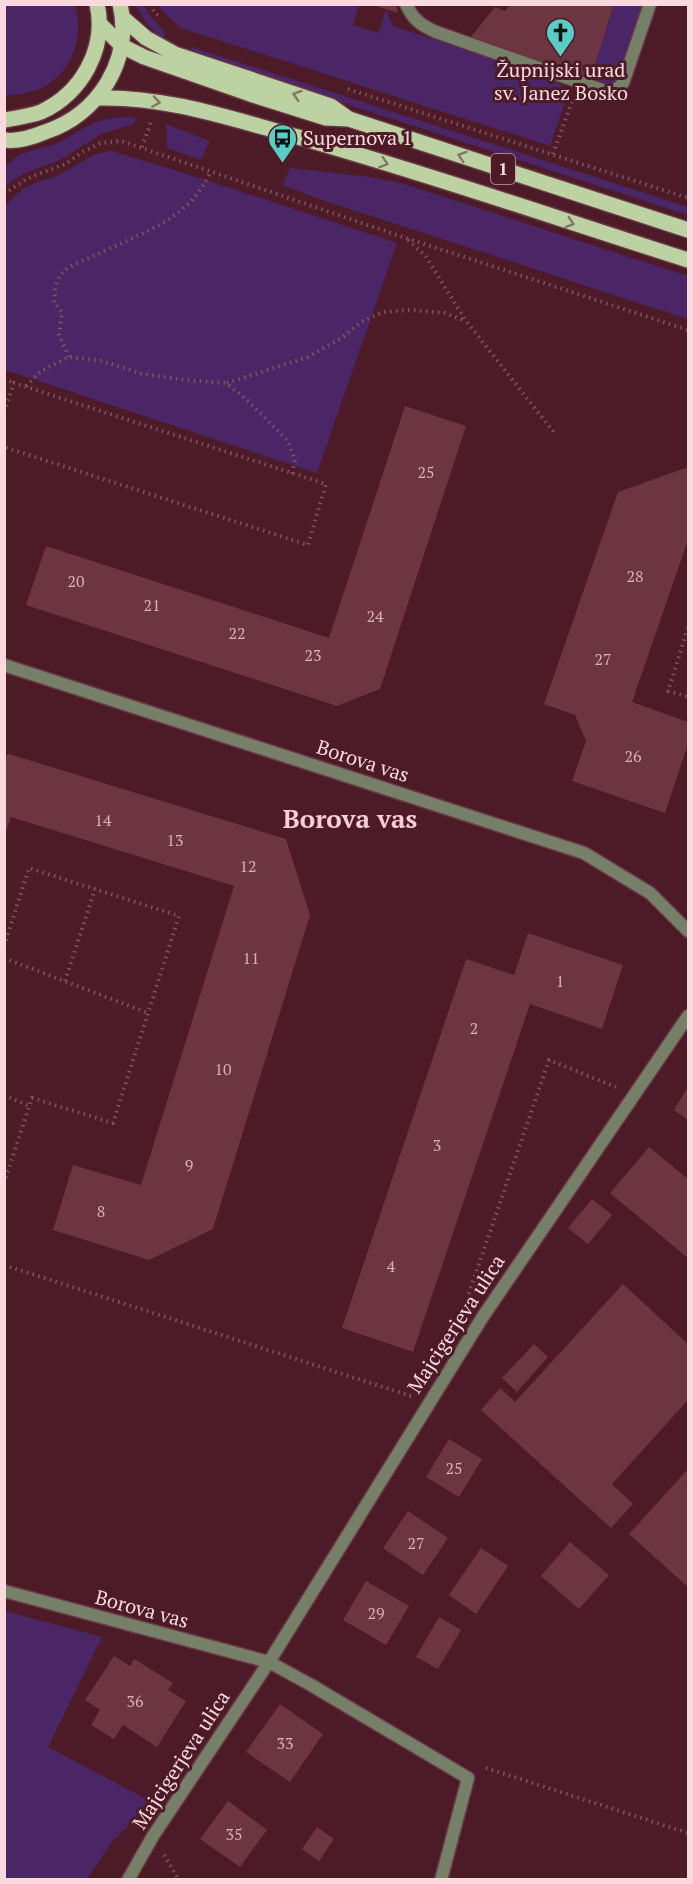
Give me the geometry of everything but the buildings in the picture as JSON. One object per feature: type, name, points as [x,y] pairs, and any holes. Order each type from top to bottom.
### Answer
[{"type":"main road","points":[[4,120],[40,112],[62,99],[75,87],[93,58],[98,42],[101,25],[97,4]]},
{"type":"main road","points":[[4,140],[33,137],[55,129],[87,109],[98,98],[114,70],[122,46],[122,12]]},
{"type":"main road","name":"1","points":[[122,12],[146,38],[175,54],[331,106],[349,119],[688,230]]},
{"type":"main road","points":[[101,25],[122,46],[161,64],[326,118],[349,119]]},
{"type":"main road","name":"1","points":[[98,98],[120,97],[158,101],[219,115],[342,150],[688,260]]},
{"type":"street","points":[[406,4],[419,24],[436,32],[605,91],[616,90],[622,83],[650,4]]},
{"type":"street","name":"Borova vas","points":[[4,665],[584,853],[650,893],[688,931]]},
{"type":"street","name":"Majcigerjeva ulica","points":[[128,1880],[153,1836],[269,1662],[482,1318],[688,1016]]},
{"type":"street","name":"Borova vas","points":[[4,1591],[269,1662]]},
{"type":"street","points":[[269,1662],[468,1778],[441,1880]]},
{"type":"path","points":[[553,154],[578,82]]},
{"type":"path","points":[[341,87],[688,198]]},
{"type":"path","points":[[4,194],[28,178],[66,164],[82,152],[101,143],[121,141],[406,238],[688,330]]},
{"type":"path","points":[[69,357],[59,335],[62,313],[54,302],[56,286],[63,272],[142,235],[177,215],[197,196],[211,171]]},
{"type":"path","points":[[406,238],[425,255],[466,321],[556,435]]},
{"type":"path","points":[[26,386],[41,371],[69,357],[102,361],[142,374],[226,383],[309,357],[343,337],[362,322],[383,312],[410,310],[445,313],[466,321]]},
{"type":"path","points":[[4,379],[326,484],[309,545],[4,447]]},
{"type":"path","points":[[4,412],[14,383]]},
{"type":"path","points":[[226,383],[247,400],[288,441],[295,460],[292,474]]},
{"type":"path","points":[[688,628],[668,691],[688,697]]},
{"type":"path","points":[[4,946],[29,868],[179,916],[113,1123],[32,1098],[4,1183]]},
{"type":"path","points":[[65,981],[95,889]]},
{"type":"path","points":[[4,958],[148,1013]]},
{"type":"path","points":[[482,1318],[468,1296],[549,1060],[632,1096]]},
{"type":"path","points":[[4,1095],[29,1106]]},
{"type":"path","points":[[4,1264],[429,1402]]},
{"type":"path","points":[[482,1767],[688,1833]]},
{"type":"shaded area","points":[[4,5],[75,5],[78,30],[72,55],[59,76],[37,90],[5,96]]},
{"type":"shaded area","points":[[135,5],[144,5],[165,33],[163,40],[146,23]]},
{"type":"shaded area","points":[[158,5],[359,5],[353,25],[378,33],[386,9],[393,26],[558,83],[567,90],[567,97],[550,146],[181,28]]},
{"type":"shaded area","points":[[614,5],[642,5],[618,78],[614,83],[609,84],[590,78]]},
{"type":"shaded area","points":[[192,47],[688,207],[688,215],[189,53]]},
{"type":"shaded area","points":[[120,117],[136,118],[134,124],[101,134],[60,160],[26,173],[5,187],[5,166],[20,154],[58,143],[98,121]]},
{"type":"shaded area","points":[[166,124],[210,141],[201,160],[167,148]]},
{"type":"shaded area","points":[[112,151],[397,243],[317,473],[5,370],[5,207],[28,186],[58,175],[91,157]]},
{"type":"shaded area","points":[[290,168],[370,177],[404,184],[688,276],[688,319],[319,199],[283,185]]},
{"type":"shaded area","points":[[5,1611],[102,1637],[48,1747],[152,1802],[111,1843],[87,1879],[5,1879]]},
{"type":"place","name":"Župnijski urad sv. Janez Bosko","points":[[561,58]]},
{"type":"place","name":"Supernova 1","points":[[282,164]]},
{"type":"district","name":"Borova vas","points":[[350,819]]}]
